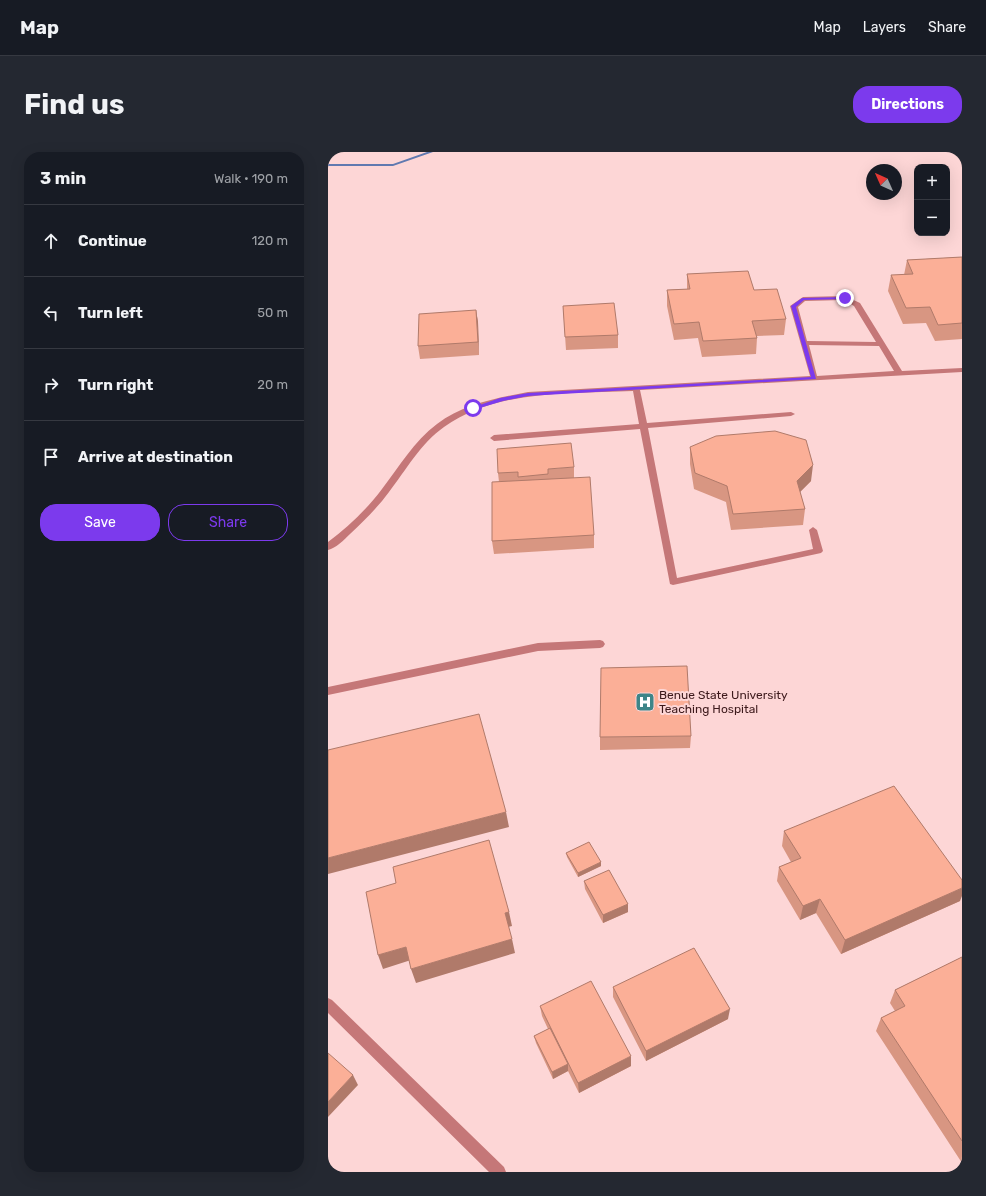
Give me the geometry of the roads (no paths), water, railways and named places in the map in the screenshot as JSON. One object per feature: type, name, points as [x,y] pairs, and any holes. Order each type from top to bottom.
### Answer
[{"type":"lane","points":[[814,378],[794,306],[802,299],[845,298],[857,305],[900,374]]},
{"type":"lane","points":[[804,343],[882,344]]},
{"type":"lane","points":[[328,547],[348,533],[379,499],[431,433],[450,420],[502,399],[528,394],[962,370]]},
{"type":"lane","points":[[636,388],[673,582],[818,551],[813,530]]},
{"type":"lane","points":[[494,438],[791,414]]},
{"type":"lane","points":[[328,691],[538,647],[600,644]]},
{"type":"lane","points":[[328,1004],[499,1172]]},
{"type":"waterway","points":[[328,165],[393,165],[431,152]]},
{"type":"place","name":"Benue State University Teaching Hospital","points":[[645,702]]}]
